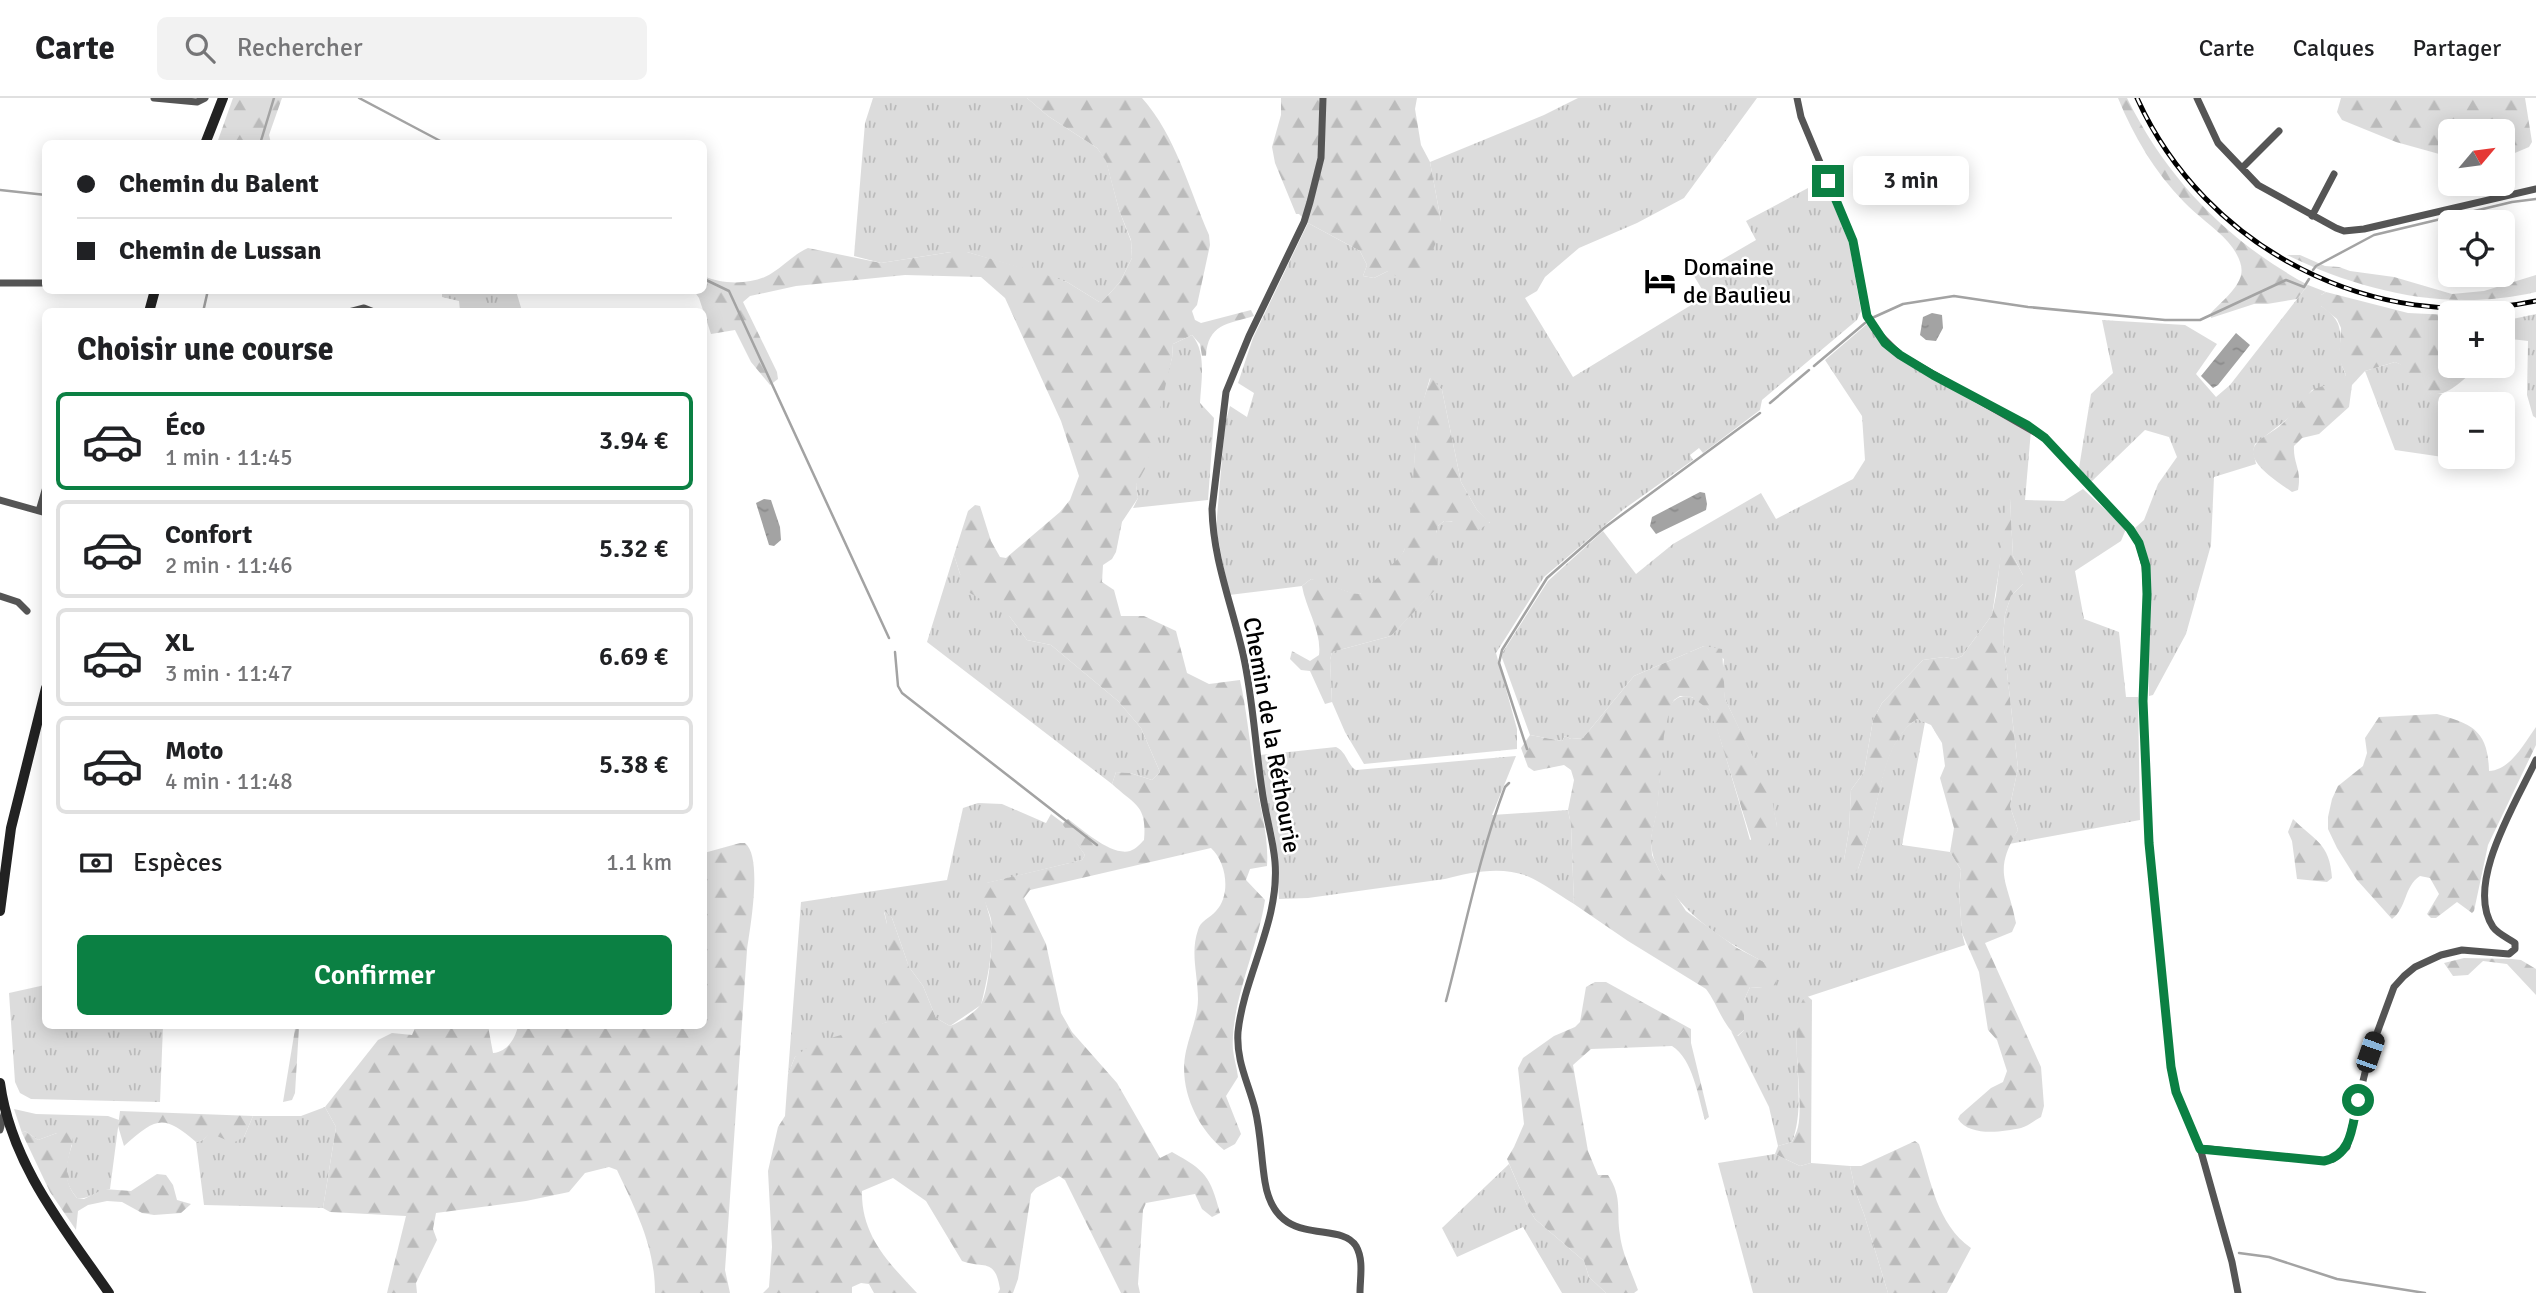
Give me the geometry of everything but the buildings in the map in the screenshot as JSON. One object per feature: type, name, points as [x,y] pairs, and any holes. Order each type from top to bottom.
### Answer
[{"type":"main road","points":[[207,140],[223,98]]},
{"type":"main road","points":[[0,911],[11,828],[42,704]]},
{"type":"main road","points":[[0,1083],[5,1109],[20,1153],[42,1195],[108,1293]]},
{"type":"street","points":[[154,98],[197,102],[205,98]]},
{"type":"street","name":"Chemin de la Réthourie","points":[[1323,98],[1321,158],[1304,222],[1226,392],[1212,526],[1225,593],[1243,654],[1275,867],[1274,894],[1241,1015],[1237,1051],[1258,1122],[1269,1198],[1276,1211],[1288,1223],[1306,1230],[1350,1239],[1359,1254],[1360,1293]]},
{"type":"street","points":[[1797,98],[1801,117],[1853,241],[1867,316],[1876,331],[1900,355],[2045,438],[2130,529],[2139,543],[2146,566],[2147,594],[2143,701],[2149,843],[2171,1067],[2176,1092],[2200,1149],[2232,1262],[2238,1293]]},
{"type":"street","points":[[2197,98],[2218,143],[2258,185],[2344,231],[2536,189]]},
{"type":"street","points":[[2242,168],[2279,131]]},
{"type":"street","points":[[2312,216],[2334,174]]},
{"type":"street","points":[[0,283],[42,283]]},
{"type":"street","points":[[0,500],[42,512]]},
{"type":"street","points":[[0,596],[18,602],[27,611]]},
{"type":"street","points":[[2200,1149],[2324,1161],[2333,1159],[2347,1147],[2370,1052],[2395,987],[2404,976],[2414,967],[2441,955],[2462,950],[2509,954],[2515,949],[2515,943],[2495,930],[2488,919],[2485,885],[2497,842],[2536,760]]},
{"type":"street","points":[[0,1130],[5,1109]]},
{"type":"green space","points":[[233,98],[282,98],[269,135],[270,140],[218,140]]},
{"type":"green space","points":[[873,98],[1027,98],[1048,116],[1097,148],[1106,160],[1119,210],[1131,241],[1132,258],[1120,282],[1101,303],[1067,282],[967,252],[881,263],[854,256],[865,123]]},
{"type":"green space","points":[[1027,98],[1142,98],[1173,146],[1209,235],[1210,245],[1197,305],[1192,311],[1195,320],[1201,323],[1251,310],[1254,316],[1227,324],[1215,331],[1206,356],[1202,356],[1200,344],[1192,335],[1173,344],[1147,465],[1136,485],[1138,498],[1122,522],[1116,552],[1112,559],[1103,565],[1102,582],[1114,590],[1121,616],[1144,616],[1176,631],[1187,673],[1209,684],[1240,680],[1267,855],[1267,866],[1250,869],[1246,880],[1265,900],[1233,1032],[1238,1077],[1226,1096],[1241,1134],[1235,1144],[1224,1150],[1214,1141],[1191,1105],[1185,1078],[1186,1051],[1198,1005],[1194,956],[1196,939],[1201,924],[1214,913],[1224,897],[1224,870],[1211,848],[1030,890],[1024,898],[1046,944],[1061,1013],[1072,1032],[1117,1083],[1160,1158],[1172,1152],[1205,1176],[1220,1213],[1212,1217],[1202,1209],[1195,1194],[1146,1203],[1143,1210],[1138,1284],[1140,1293],[1121,1293],[1065,1180],[1059,1176],[1036,1188],[1031,1194],[1018,1279],[1013,1293],[998,1293],[1000,1289],[995,1272],[987,1266],[962,1261],[926,1201],[893,1178],[862,1191],[866,1222],[879,1248],[917,1293],[874,1293],[869,1284],[861,1283],[852,1287],[852,1293],[763,1293],[769,1287],[772,1247],[768,1171],[778,1127],[785,1116],[788,1074],[795,1057],[813,1043],[887,1022],[887,924],[884,910],[892,918],[909,967],[923,986],[936,1018],[950,1026],[954,1024],[967,1017],[981,1004],[984,997],[992,937],[991,919],[984,897],[986,883],[1082,860],[1085,855],[1063,825],[1068,819],[1114,850],[1122,852],[1134,849],[1144,840],[1144,820],[1138,807],[1112,784],[1116,772],[1152,780],[1160,772],[1141,728],[1118,701],[1051,645],[1027,640],[1010,617],[970,593],[960,574],[954,555],[968,511],[975,505],[980,506],[991,541],[1000,557],[1006,558],[1060,512],[1070,500],[1079,476],[1061,421],[1005,298],[981,277],[905,275],[796,286],[750,296],[743,302],[777,372],[778,379],[770,385],[751,362],[735,330],[711,334],[707,322],[707,308],[702,308],[696,294],[707,294],[707,277],[738,282],[757,280],[777,270],[808,248],[881,263],[967,252],[1067,282],[1101,303],[1120,282],[1132,258],[1131,240],[1119,210],[1106,161],[1097,148],[1048,116]]},
{"type":"green space","points":[[1281,98],[1417,98],[1415,109],[1421,145],[1430,162],[1441,221],[1439,236],[1425,267],[1399,278],[1388,271],[1374,278],[1363,276],[1367,265],[1360,251],[1296,214],[1275,163],[1272,147],[1281,115]]},
{"type":"green space","points":[[1578,98],[1757,98],[1684,198],[1637,223],[1579,248],[1545,277],[1537,291],[1525,298],[1573,377],[1706,296],[1694,276],[1756,240],[1746,221],[1823,180],[1849,243],[1861,311],[1857,320],[1762,400],[1760,410],[1703,453],[1699,448],[1690,455],[1693,460],[1624,509],[1544,577],[1496,653],[1517,729],[1517,749],[1364,764],[1345,732],[1332,702],[1332,652],[1391,636],[1436,588],[1436,533],[1438,526],[1444,521],[1490,523],[1477,510],[1461,482],[1442,390],[1430,378],[1417,433],[1411,515],[1403,553],[1383,576],[1360,594],[1311,579],[1302,586],[1229,595],[1216,528],[1225,424],[1230,406],[1247,417],[1254,393],[1238,383],[1253,338],[1308,223],[1360,251],[1367,265],[1363,276],[1374,278],[1388,271],[1441,221],[1430,162],[1544,115]]},
{"type":"green space","points":[[2118,98],[2127,98],[2161,155],[2202,206],[2252,249],[2308,285],[2297,299],[2254,304],[2211,318],[2211,313],[2233,291],[2239,280],[2242,271],[2238,257],[2231,245],[2189,207],[2163,178],[2138,140]]},
{"type":"green space","points":[[2341,98],[2525,98],[2532,142],[2529,147],[2515,153],[2515,119],[2438,119],[2438,154],[2396,142],[2342,120],[2337,112]]},
{"type":"green space","points":[[2287,255],[2300,255],[2325,266],[2394,277],[2452,294],[2515,287],[2515,281],[2536,275],[2536,292],[2504,298],[2440,299],[2378,289]]},
{"type":"green space","points":[[2308,285],[2326,292],[2321,295],[2321,306],[2331,314],[2340,329],[2340,354],[2346,375],[2342,381],[2331,386],[2312,390],[2290,417],[2255,444],[2253,451],[2256,464],[2214,477],[2211,545],[2186,634],[2153,695],[2149,696],[2149,569],[2147,555],[2135,528],[2144,520],[2158,484],[2177,457],[2169,437],[2145,430],[2091,482],[2079,468],[2091,394],[2113,373],[2102,320],[2185,325],[2217,344],[2196,374],[2216,397],[2230,385]]},
{"type":"green space","points":[[2326,292],[2408,313],[2438,314],[2438,378],[2466,378],[2450,390],[2433,394],[2416,386],[2406,370],[2395,362],[2365,371],[2352,385],[2349,407],[2319,434],[2302,438],[2294,446],[2299,483],[2298,490],[2292,492],[2264,471],[2253,451],[2256,444],[2279,427],[2308,394],[2338,382],[2346,375],[2339,359],[2341,328],[2337,319],[2321,306],[2318,297]]},
{"type":"green space","points":[[442,294],[517,294],[521,308],[460,308],[459,301],[442,297]]},
{"type":"green space","points":[[2536,314],[2536,418],[2527,395],[2528,341],[2515,339],[2515,318]]},
{"type":"green space","points":[[1867,324],[1883,345],[1898,357],[2031,430],[2025,500],[2064,501],[2083,489],[2126,529],[2121,541],[2075,571],[2084,619],[2119,632],[2126,697],[2138,697],[2140,820],[2009,844],[2018,830],[2010,806],[2018,768],[2003,638],[2005,614],[2011,596],[2023,584],[2023,575],[2013,556],[2010,499],[1992,615],[1962,656],[1955,659],[1944,657],[1923,660],[1882,703],[1873,720],[1864,772],[1851,790],[1844,860],[1858,869],[1890,753],[1906,728],[1917,719],[1925,722],[1902,845],[1950,852],[1961,870],[1959,891],[1965,945],[1804,998],[1797,1033],[1797,1125],[1792,1142],[1778,1146],[1769,1107],[1731,1031],[1738,1036],[1744,1030],[1744,1000],[1750,987],[1762,988],[1764,962],[1714,932],[1685,907],[1663,877],[1651,846],[1665,723],[1672,703],[1686,696],[1700,702],[1714,719],[1750,840],[1777,826],[1770,794],[1725,699],[1722,676],[1724,659],[1704,646],[1634,676],[1583,738],[1571,739],[1565,736],[1562,741],[1530,735],[1501,655],[1548,581],[1603,531],[1636,574],[1673,544],[1761,493],[1776,519],[1853,479],[1865,460],[1862,416],[1825,360]]},
{"type":"green space","points":[[1192,335],[1200,350],[1200,403],[1214,418],[1208,500],[1133,508],[1138,498],[1136,485],[1172,358],[1173,344]]},
{"type":"green space","points":[[2395,362],[2405,366],[2412,380],[2431,394],[2438,394],[2438,456],[2395,450],[2365,371]]},
{"type":"green space","points":[[1431,377],[1442,390],[1461,482],[1477,510],[1490,522],[1465,540],[1452,521],[1444,521],[1438,526],[1437,588],[1391,636],[1332,652],[1332,702],[1325,704],[1310,671],[1301,670],[1290,659],[1292,651],[1310,661],[1319,655],[1316,629],[1302,586],[1311,579],[1360,594],[1404,551],[1411,507],[1416,437],[1421,407]]},
{"type":"green space","points":[[2010,499],[2013,556],[2023,575],[2023,584],[2011,596],[2005,614],[2003,638],[2018,768],[2010,806],[2018,830],[2006,857],[2004,876],[2016,923],[2012,932],[1985,943],[2041,1067],[2044,1106],[2041,1117],[2024,1127],[1987,1132],[1970,1129],[1958,1119],[1991,1088],[2003,1082],[2007,1071],[1997,1040],[1988,1030],[1979,972],[1962,933],[1959,891],[1961,870],[1950,852],[1954,828],[1940,778],[1945,766],[1942,743],[1931,725],[1917,719],[1897,740],[1885,768],[1858,869],[1847,873],[1844,860],[1851,790],[1864,772],[1873,720],[1882,703],[1923,660],[1944,657],[1955,659],[1962,656],[1992,615],[2007,501]]},
{"type":"green space","points":[[954,555],[960,574],[1010,617],[1027,640],[1051,645],[1118,701],[1141,728],[1160,772],[1152,780],[1116,772],[1112,784],[927,642]]},
{"type":"green space","points":[[1704,646],[1722,649],[1725,699],[1771,794],[1777,826],[1768,846],[1756,855],[1717,729],[1708,709],[1692,697],[1680,696],[1670,708],[1664,735],[1657,811],[1651,838],[1652,855],[1686,911],[1737,948],[1764,962],[1777,977],[1775,989],[1750,987],[1744,1000],[1744,1030],[1737,1036],[1706,989],[1574,904],[1568,810],[1574,780],[1571,770],[1564,765],[1534,771],[1528,767],[1521,748],[1530,735],[1562,741],[1565,736],[1571,739],[1583,738],[1634,676]]},
{"type":"green space","points":[[2437,714],[2476,731],[2486,747],[2489,771],[2510,761],[2536,727],[2536,745],[2488,845],[2474,911],[2472,913],[2457,902],[2436,918],[2431,918],[2427,914],[2439,894],[2430,878],[2420,876],[2411,885],[2400,909],[2392,919],[2357,880],[2328,829],[2328,817],[2338,786],[2363,766],[2367,753],[2365,738],[2379,717]]},
{"type":"green space","points":[[1336,747],[1356,770],[1516,756],[1492,815],[1568,810],[1574,904],[1527,876],[1507,871],[1475,872],[1445,879],[1308,898],[1279,899],[1275,836],[1264,794],[1260,755]]},
{"type":"green space","points":[[978,803],[1002,804],[1046,823],[1051,814],[1063,823],[1085,855],[1082,860],[987,883],[985,896],[992,941],[981,1005],[950,1026],[936,1018],[923,986],[909,967],[892,918],[884,912],[887,924],[887,1022],[795,1057],[788,1074],[801,902],[947,880],[963,808]]},
{"type":"green space","points":[[2293,819],[2324,849],[2331,866],[2332,878],[2327,882],[2297,879],[2292,841],[2288,832]]},
{"type":"green space","points":[[745,843],[750,851],[754,877],[725,1270],[730,1293],[655,1293],[652,1260],[643,1229],[617,1170],[609,1167],[585,1173],[569,1192],[526,1201],[436,1213],[433,1229],[437,1240],[416,1283],[417,1293],[387,1293],[406,1216],[330,1212],[323,1208],[336,1127],[325,1107],[378,1040],[392,1033],[412,1035],[415,1029],[489,1029],[493,1053],[510,1044],[517,1029],[707,1029],[707,852]]},
{"type":"green space","points":[[2464,958],[2521,960],[2536,969],[2536,995],[2507,964],[2483,961],[2468,975],[2453,976],[2444,963]]},
{"type":"green space","points":[[1595,982],[1606,982],[1691,1029],[1691,1043],[1709,1117],[1705,1120],[1690,1069],[1672,1046],[1591,1049],[1573,1065],[1588,1151],[1598,1175],[1608,1175],[1616,1191],[1621,1242],[1638,1290],[1634,1293],[1606,1293],[1589,1277],[1584,1261],[1535,1219],[1507,1159],[1524,1124],[1518,1068],[1523,1058],[1580,1022],[1586,987]]},
{"type":"green space","points":[[42,986],[42,1029],[163,1029],[160,1102],[31,1099],[20,1093],[15,1082],[9,993]]},
{"type":"green space","points":[[1806,995],[1812,1000],[1811,1163],[1800,1166],[1775,1154],[1778,1146],[1792,1142],[1798,1127],[1800,1113],[1797,1021]]},
{"type":"green space","points":[[295,1029],[299,1029],[295,1093],[292,1100],[283,1102]]},
{"type":"green space","points":[[325,1107],[336,1127],[323,1208],[204,1205],[196,1142],[203,1140],[210,1132],[219,1136],[244,1137],[253,1116],[301,1116]]},
{"type":"green space","points":[[14,1109],[36,1114],[108,1116],[119,1120],[110,1189],[86,1198],[77,1198],[69,1186],[66,1173],[72,1145],[57,1133],[38,1140],[25,1131],[22,1133]]},
{"type":"green space","points":[[120,1111],[253,1116],[244,1137],[233,1143],[210,1133],[203,1140],[196,1142],[175,1127],[160,1123],[145,1129],[124,1146],[118,1126]]},
{"type":"green space","points":[[25,1131],[38,1140],[57,1133],[74,1131],[67,1174],[71,1190],[77,1198],[84,1199],[104,1189],[131,1191],[157,1174],[166,1175],[173,1185],[177,1200],[191,1204],[181,1213],[154,1215],[142,1213],[122,1202],[107,1201],[88,1205],[78,1211],[76,1230],[50,1192],[22,1133]]},
{"type":"green space","points":[[1915,1141],[1919,1144],[1943,1214],[1959,1238],[1971,1248],[1947,1293],[1888,1293],[1850,1166],[1861,1166]]},
{"type":"green space","points":[[1775,1154],[1800,1166],[1811,1163],[1850,1166],[1888,1293],[1753,1293],[1718,1163]]},
{"type":"green space","points":[[1509,1164],[1535,1219],[1584,1261],[1589,1277],[1606,1293],[1562,1293],[1523,1227],[1457,1257],[1442,1228]]},
{"type":"water","points":[[1932,313],[1942,315],[1943,328],[1936,341],[1926,340],[1920,335],[1923,317]]},
{"type":"water","points":[[2236,333],[2250,345],[2213,388],[2201,376]]},
{"type":"water","points":[[1700,492],[1705,493],[1706,510],[1656,534],[1650,526],[1652,517]]},
{"type":"water","points":[[764,499],[771,500],[780,527],[781,540],[774,546],[769,545],[756,503]]},
{"type":"waterway","points":[[261,140],[274,98]]},
{"type":"waterway","points":[[359,98],[438,140]]},
{"type":"waterway","points":[[0,190],[42,195]]},
{"type":"waterway","points":[[2313,270],[2374,235],[2512,202],[2536,199]]},
{"type":"waterway","points":[[1872,318],[1903,304],[1954,296],[2028,307],[2165,320],[2200,320],[2286,280],[2304,287],[2309,279]]},
{"type":"waterway","points":[[707,280],[729,291],[889,638]]},
{"type":"waterway","points":[[204,308],[207,294]]},
{"type":"waterway","points":[[1814,366],[1865,323]]},
{"type":"waterway","points":[[1770,403],[1809,370]]},
{"type":"waterway","points":[[1527,749],[1499,663],[1502,650],[1547,578],[1604,528],[1760,413]]},
{"type":"waterway","points":[[895,652],[898,686],[902,693],[1097,845]]},
{"type":"waterway","points":[[1446,1001],[1487,839],[1505,787],[1509,783]]},
{"type":"waterway","points":[[2239,1253],[2269,1257],[2337,1279],[2425,1293]]},
{"type":"railway","points":[[2137,98],[2167,151],[2205,198],[2250,238],[2301,269],[2356,292],[2415,305],[2475,308],[2536,301]]},
{"type":"place","name":"Domaine de Baulieu","points":[[1660,281]]},
{"type":"route","points":[[1828,181],[1853,241],[1867,316],[1885,343],[1933,375],[2027,425],[2045,438],[2130,529],[2139,543],[2146,566],[2147,594],[2143,701],[2149,843],[2171,1067],[2176,1092],[2200,1149],[2324,1161],[2333,1159],[2347,1147],[2358,1100]]}]
